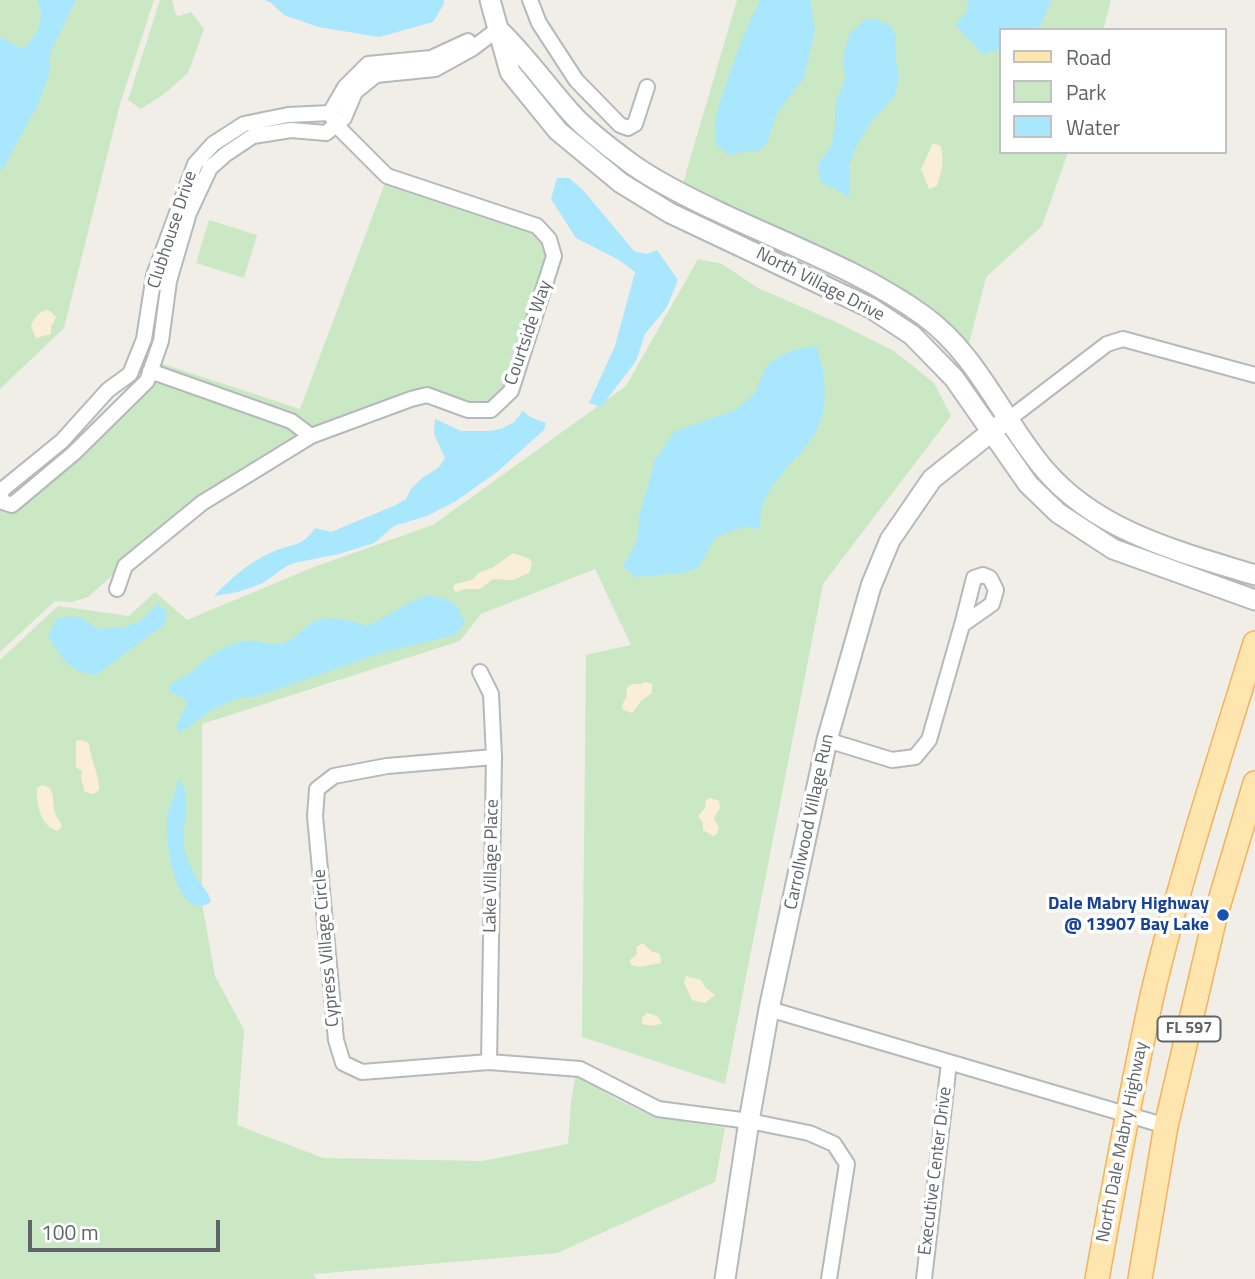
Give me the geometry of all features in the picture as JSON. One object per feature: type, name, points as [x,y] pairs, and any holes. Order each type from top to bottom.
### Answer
[{"type":"main road","name":"North Dale Mabry Highway","points":[[1097,1279],[1127,1115],[1153,994],[1183,881],[1255,643]]},
{"type":"main road","name":"FL 597","points":[[1140,1279],[1166,1126],[1215,917],[1255,783]]},
{"type":"street","name":"North Village Drive","points":[[490,0],[510,72],[558,131],[621,183],[670,213],[871,308],[912,335],[954,378],[1028,484],[1058,513],[1113,548],[1175,573],[1255,600]]},
{"type":"street","points":[[530,0],[539,23],[576,80],[620,125],[628,128],[635,124],[647,87]]},
{"type":"street","name":"North Village Drive","points":[[498,29],[526,57],[574,116],[634,165],[680,194],[882,289],[926,317],[971,364],[1045,470],[1072,496],[1112,525],[1183,553],[1255,575]]},
{"type":"street","points":[[333,119],[344,118],[355,92],[376,75],[435,69],[473,48],[498,29]]},
{"type":"street","name":"Clubhouse Drive","points":[[288,115],[333,119],[326,133],[291,130],[253,136],[210,168],[188,213],[169,281],[161,341],[150,371],[147,381],[74,453],[12,505],[0,498],[3,489],[62,441],[108,390],[131,374],[144,339],[155,275],[195,164],[213,144],[244,124],[288,115]]},
{"type":"street","name":"Courtside Way","points":[[117,589],[125,566],[202,503],[311,436],[427,395],[468,410],[491,411],[511,391],[554,256],[550,239],[537,226],[387,176],[333,119]]},
{"type":"street","points":[[1009,419],[1107,344],[1123,340],[1255,375]]},
{"type":"street","points":[[150,371],[291,421],[311,436]]},
{"type":"street","name":"Carrollwood Village Run","points":[[725,1279],[769,1009],[827,740],[871,586],[890,540],[933,479],[1009,419]]},
{"type":"street","points":[[62,441],[74,453]]},
{"type":"street","points":[[1113,548],[1125,530]]},
{"type":"street","points":[[827,740],[892,760],[915,757],[929,740],[962,625]]},
{"type":"street","name":"Lake Village Place","points":[[480,672],[491,694],[494,757],[489,1062]]},
{"type":"street","name":"Cypress Village Circle","points":[[494,757],[387,766],[334,776],[317,789],[315,816],[336,1040],[343,1063],[362,1072],[489,1062],[580,1069],[658,1109],[749,1121],[809,1133],[834,1144],[847,1164],[829,1279]]},
{"type":"street","name":"Executive Center Drive","points":[[769,1009],[1166,1126]]},
{"type":"street","name":"Executive Center Drive","points":[[923,1279],[949,1063]]},
{"type":"green space","points":[[0,0],[154,0],[120,104],[64,328],[0,389]]},
{"type":"green space","points":[[160,0],[172,0],[176,15],[191,12],[204,29],[188,73],[141,109],[128,100]]},
{"type":"green space","points":[[737,0],[1111,0],[1104,28],[1000,28],[1000,154],[1067,154],[1042,226],[986,277],[969,344],[913,297],[818,245],[683,183]]},
{"type":"green space","points":[[385,183],[533,232],[544,243],[547,257],[505,387],[489,403],[470,402],[426,388],[312,428],[293,414],[159,366],[160,363],[300,409]]},
{"type":"green space","points":[[209,220],[257,235],[244,278],[196,263]]},
{"type":"green space","points":[[698,259],[722,264],[758,288],[894,351],[934,383],[951,416],[823,584],[725,1084],[582,1037],[586,655],[631,645],[595,569],[481,614],[460,641],[202,724],[202,903],[215,976],[244,1030],[237,1125],[323,1158],[483,1161],[568,1144],[576,1074],[616,1099],[650,1115],[725,1128],[715,1182],[557,1253],[314,1274],[316,1279],[0,1279],[0,660],[58,606],[129,616],[155,592],[187,620],[314,567],[433,525],[626,386]]},
{"type":"green space","points":[[154,380],[287,428],[298,436],[116,572],[88,597],[72,602],[55,601],[0,652],[0,509],[15,511],[74,463]]},
{"type":"sand","points":[[933,143],[941,146],[942,163],[937,186],[929,189],[921,169]]},
{"type":"sand","points":[[46,310],[56,317],[51,334],[36,338],[32,323]]},
{"type":"sand","points":[[513,553],[530,559],[532,565],[529,573],[513,580],[493,579],[480,589],[456,592],[453,588],[455,584],[472,580],[478,573],[494,567]]},
{"type":"sand","points":[[645,682],[652,684],[652,693],[642,700],[632,713],[623,710],[628,686]]},
{"type":"sand","points":[[76,741],[89,743],[98,779],[99,790],[94,794],[85,792],[81,779],[82,771],[76,767]]},
{"type":"sand","points":[[42,785],[50,788],[52,793],[55,813],[61,823],[61,828],[57,831],[47,824],[40,813],[37,788]]},
{"type":"sand","points":[[710,798],[719,801],[720,808],[714,818],[719,828],[713,836],[703,830],[703,823],[698,816],[705,808],[706,800]]},
{"type":"sand","points":[[643,943],[651,951],[660,954],[661,963],[639,967],[631,965],[630,960],[637,954],[636,947]]},
{"type":"sand","points":[[686,976],[701,980],[715,995],[705,1003],[692,1000],[684,983]]},
{"type":"sand","points":[[647,1013],[657,1016],[662,1023],[654,1026],[642,1024],[642,1018]]},
{"type":"water","points":[[37,0],[76,0],[49,55],[49,74],[38,104],[0,170],[0,37],[23,49],[28,44],[39,26],[41,13]]},
{"type":"water","points":[[264,0],[444,0],[444,4],[433,22],[379,37],[318,27],[284,15]]},
{"type":"water","points":[[760,0],[810,0],[815,30],[804,77],[776,115],[767,143],[757,152],[743,151],[731,156],[716,145],[715,120],[744,34]]},
{"type":"water","points":[[968,0],[1052,0],[1039,28],[1000,28],[1000,50],[982,54],[955,25],[967,11]]},
{"type":"water","points":[[865,19],[876,19],[892,27],[896,38],[895,56],[899,74],[895,96],[873,119],[857,145],[849,165],[849,197],[820,181],[818,165],[831,146],[835,104],[845,79],[843,55],[850,33]]},
{"type":"water","points":[[557,178],[569,178],[583,190],[634,251],[647,254],[657,250],[678,280],[667,307],[645,334],[636,361],[601,407],[589,403],[615,346],[635,272],[619,260],[576,238],[551,199]]},
{"type":"water","points":[[816,346],[823,369],[825,394],[821,418],[811,440],[770,490],[761,510],[760,526],[755,529],[746,526],[716,537],[698,568],[681,573],[635,577],[623,566],[637,541],[640,513],[655,460],[674,432],[735,410],[755,393],[765,369],[772,361],[793,350]]},
{"type":"water","points":[[523,411],[546,423],[544,430],[497,472],[456,501],[427,516],[394,526],[374,543],[339,554],[294,563],[263,583],[238,592],[214,596],[248,566],[272,552],[301,542],[315,528],[331,532],[406,499],[411,489],[438,468],[445,458],[434,434],[435,419],[461,431],[490,431],[514,422]]},
{"type":"water","points":[[427,595],[452,602],[459,610],[465,623],[455,635],[384,652],[258,696],[236,699],[213,709],[180,733],[176,726],[187,700],[169,691],[171,683],[184,677],[220,650],[246,641],[283,643],[320,620],[344,620],[367,626]]},
{"type":"water","points":[[158,604],[167,612],[165,624],[96,675],[79,671],[66,662],[48,635],[57,618],[82,618],[98,629],[124,627],[140,621]]},
{"type":"water","points":[[178,778],[186,795],[183,839],[185,852],[193,872],[211,902],[199,906],[189,902],[181,892],[168,845],[168,815]]},
{"type":"place","name":"Dale Mabry Highway @ 13907 Bay Lake","points":[[1223,915]]}]
